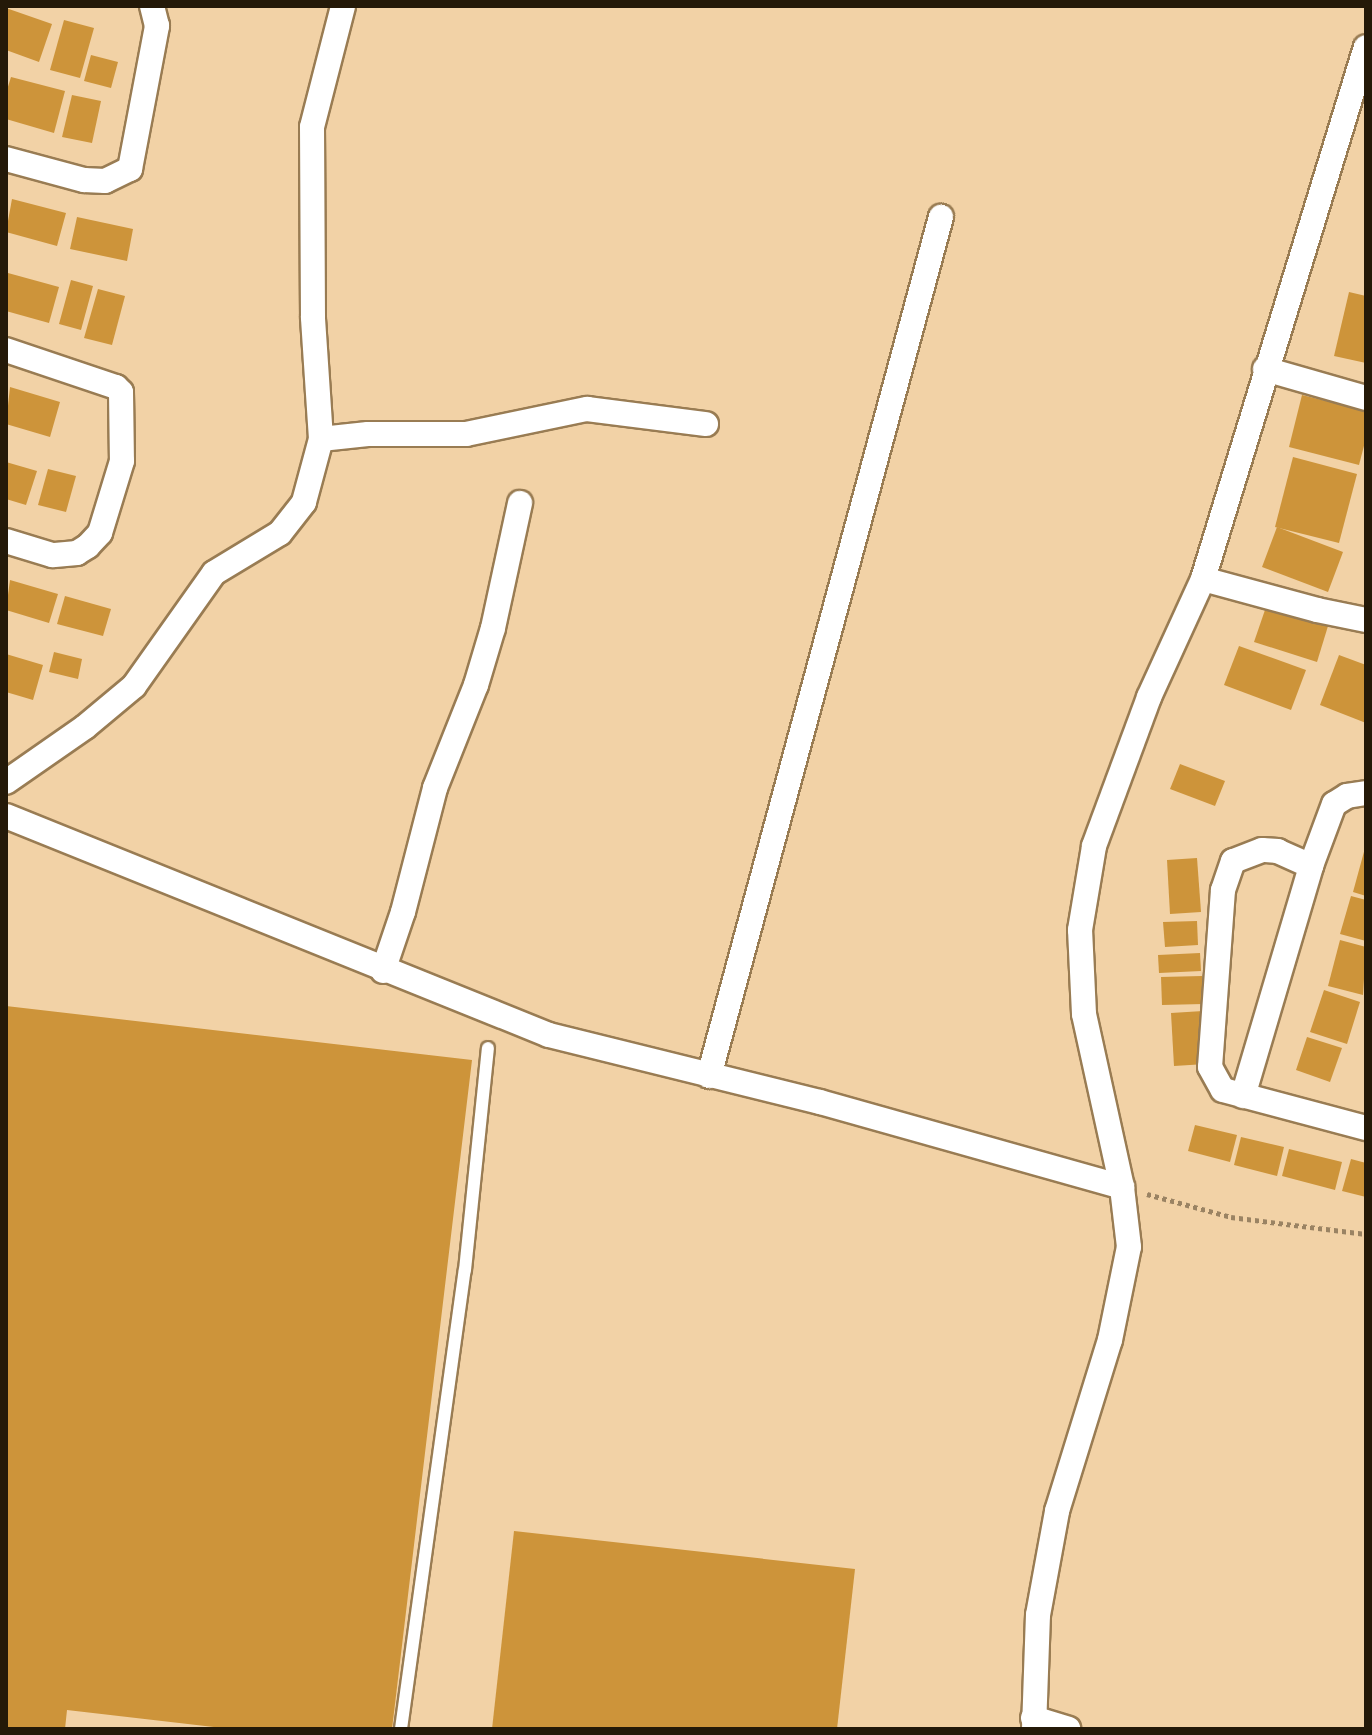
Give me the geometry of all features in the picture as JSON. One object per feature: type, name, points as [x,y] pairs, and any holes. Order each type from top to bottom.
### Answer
[{"type":"street","points":[[6,159],[84,180],[118,178],[130,169],[157,26],[152,6]]},
{"type":"street","points":[[6,782],[85,727],[134,686],[214,573],[234,558],[260,548],[297,516],[304,502],[321,439],[313,317],[312,127],[343,6]]},
{"type":"street","points":[[1068,1729],[1034,1723],[1038,1615],[1057,1511],[1123,1290],[1129,1247],[1122,1187],[1084,1014],[1080,930],[1086,884],[1098,831],[1149,697],[1203,579],[1366,47]]},
{"type":"street","points":[[709,1076],[941,217]]},
{"type":"street","points":[[6,350],[116,387],[121,392],[122,461],[100,533],[88,546],[77,553],[52,555],[6,541]]},
{"type":"street","points":[[1265,369],[1366,398]]},
{"type":"street","points":[[321,439],[368,434],[466,434],[587,409],[706,424]]},
{"type":"street","points":[[383,971],[403,912],[435,788],[476,685],[493,628],[520,503]]},
{"type":"street","points":[[1203,579],[1366,620]]},
{"type":"street","points":[[1243,1096],[1311,866],[1334,804],[1347,796],[1366,793]]},
{"type":"street","points":[[6,816],[383,971],[549,1035],[820,1102],[1122,1187]]},
{"type":"street","points":[[1311,866],[1278,851],[1245,854],[1233,861],[1223,890],[1210,1067],[1223,1090],[1366,1128]]},
{"type":"lane","points":[[401,1729],[465,1270],[488,1048]]},
{"type":"path","points":[[1122,1187],[1231,1217],[1366,1234]]},
{"type":"building","points":[[6,8],[52,24],[39,62],[6,50]]},
{"type":"building","points":[[64,20],[94,28],[80,78],[50,70]]},
{"type":"building","points":[[91,55],[118,62],[111,88],[84,81]]},
{"type":"building","points":[[11,77],[65,91],[54,133],[6,119],[6,93]]},
{"type":"building","points":[[72,95],[101,101],[92,143],[62,137]]},
{"type":"building","points":[[12,199],[66,213],[57,246],[6,232]]},
{"type":"building","points":[[77,217],[133,229],[127,261],[70,249]]},
{"type":"building","points":[[8,273],[59,287],[49,323],[6,311]]},
{"type":"building","points":[[71,280],[93,286],[81,330],[59,324]]},
{"type":"building","points":[[98,289],[125,296],[112,345],[84,338]]},
{"type":"building","points":[[1349,292],[1366,296],[1366,363],[1334,356]]},
{"type":"building","points":[[10,387],[60,402],[50,437],[6,424]]},
{"type":"building","points":[[1302,395],[1366,411],[1366,438],[1359,465],[1289,447]]},
{"type":"building","points":[[1293,457],[1357,474],[1339,543],[1275,527]]},
{"type":"building","points":[[6,462],[37,471],[26,505],[6,499]]},
{"type":"building","points":[[48,469],[76,476],[66,512],[38,505]]},
{"type":"building","points":[[1277,527],[1343,552],[1328,592],[1262,567]]},
{"type":"building","points":[[10,580],[58,594],[49,623],[6,610]]},
{"type":"building","points":[[65,596],[111,609],[103,636],[57,624]]},
{"type":"building","points":[[1266,607],[1328,626],[1317,662],[1254,642]]},
{"type":"building","points":[[1239,646],[1306,670],[1291,710],[1224,685]]},
{"type":"building","points":[[54,652],[82,659],[78,679],[49,672]]},
{"type":"building","points":[[6,654],[43,665],[33,700],[6,692]]},
{"type":"building","points":[[1339,655],[1366,665],[1366,723],[1320,705]]},
{"type":"building","points":[[1180,764],[1225,781],[1215,806],[1170,789]]},
{"type":"building","points":[[1366,848],[1366,896],[1353,892]]},
{"type":"building","points":[[1197,858],[1201,912],[1170,914],[1167,860]]},
{"type":"building","points":[[1351,896],[1366,900],[1366,941],[1340,934]]},
{"type":"building","points":[[1197,921],[1198,945],[1165,947],[1163,922]]},
{"type":"building","points":[[1340,940],[1366,947],[1363,995],[1328,986]]},
{"type":"building","points":[[1200,953],[1201,971],[1159,973],[1158,955]]},
{"type":"building","points":[[1202,976],[1203,1004],[1162,1005],[1161,977]]},
{"type":"building","points":[[1324,990],[1360,1002],[1347,1044],[1310,1032]]},
{"type":"building","points":[[6,1006],[472,1060],[392,1729],[231,1729],[67,1710],[65,1729],[6,1729]]},
{"type":"building","points":[[1203,1011],[1206,1064],[1174,1066],[1171,1013]]},
{"type":"building","points":[[1307,1037],[1342,1048],[1330,1082],[1296,1070]]},
{"type":"building","points":[[1195,1125],[1237,1135],[1230,1162],[1188,1151]]},
{"type":"building","points":[[1241,1137],[1284,1147],[1277,1176],[1234,1165]]},
{"type":"building","points":[[1289,1149],[1342,1162],[1335,1190],[1282,1176]]},
{"type":"building","points":[[1351,1159],[1366,1163],[1366,1197],[1342,1191]]},
{"type":"building","points":[[514,1531],[855,1569],[837,1729],[492,1729]]}]
